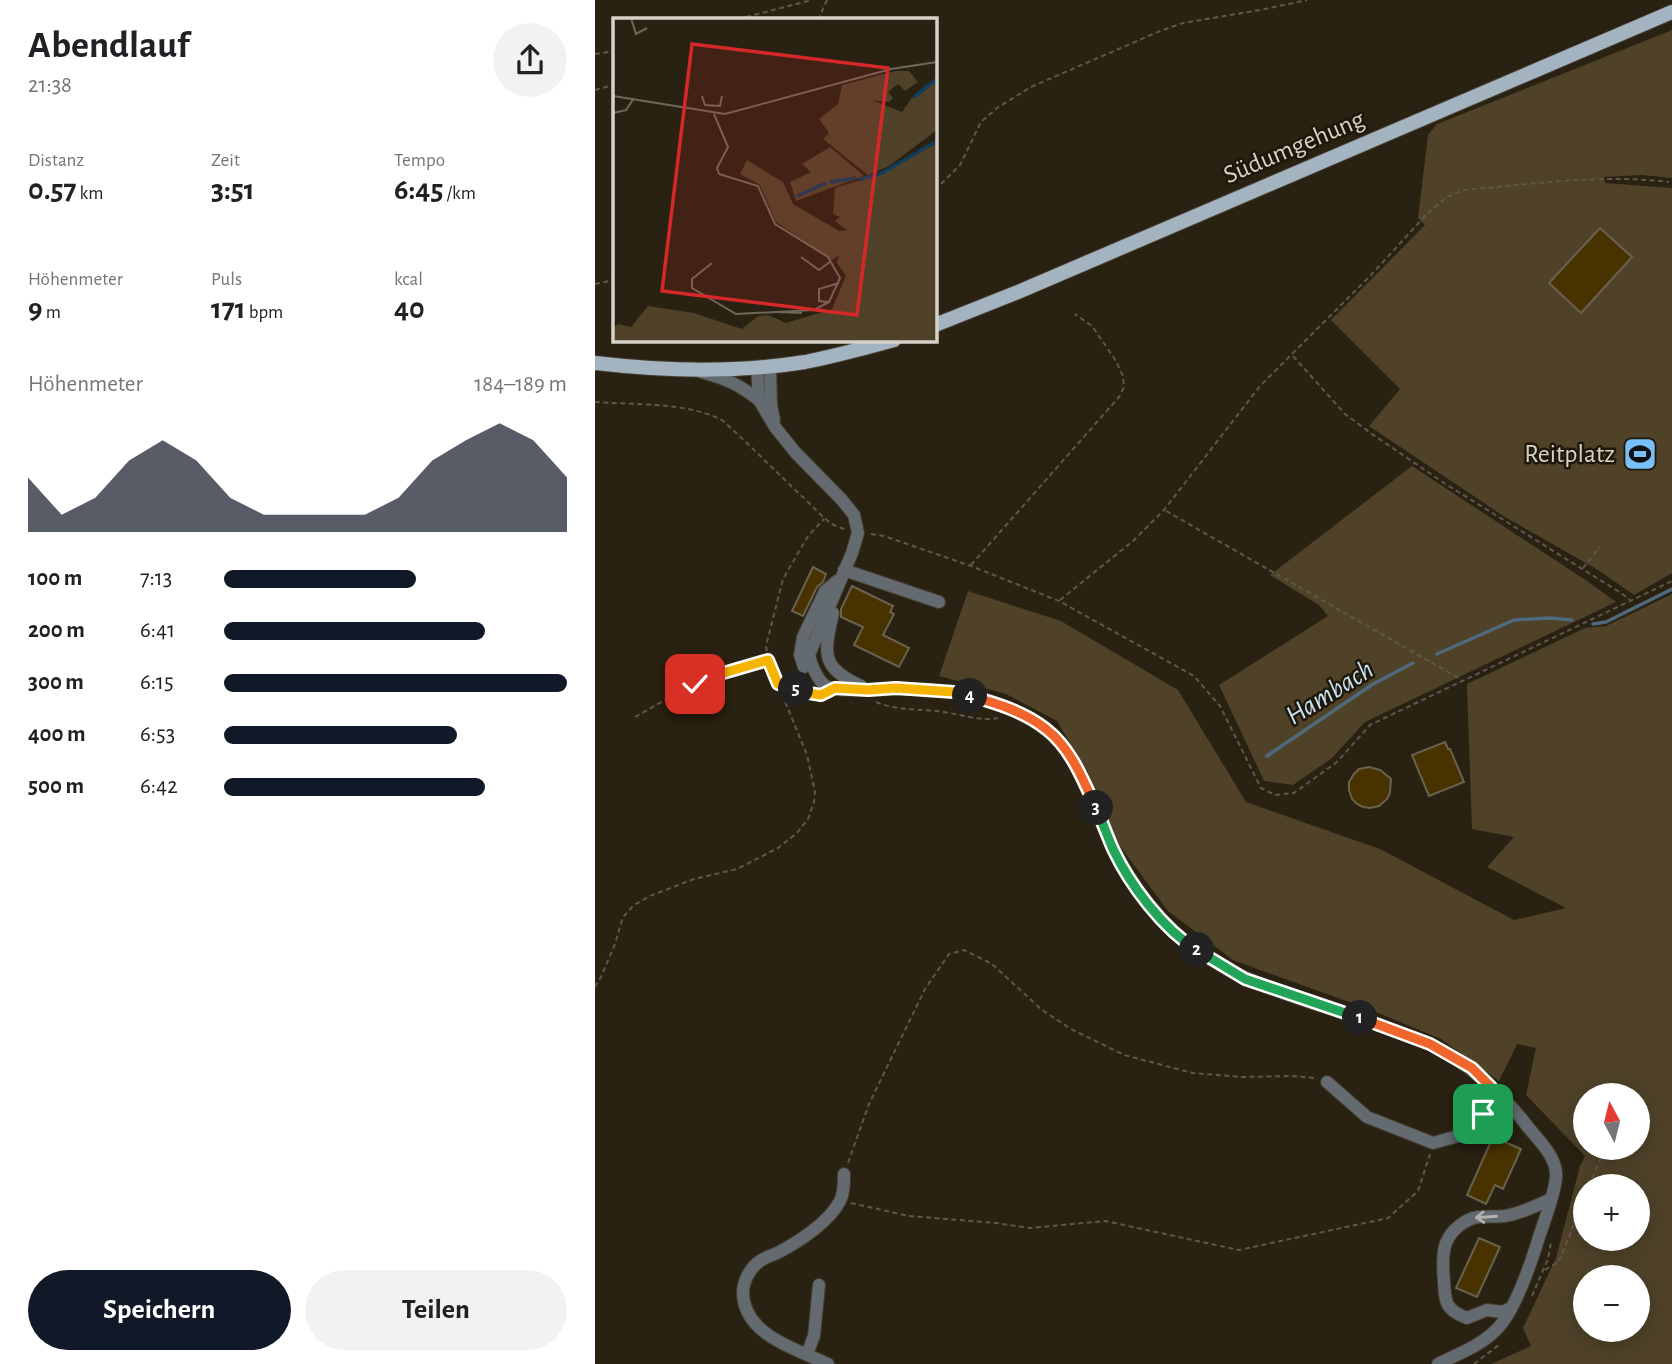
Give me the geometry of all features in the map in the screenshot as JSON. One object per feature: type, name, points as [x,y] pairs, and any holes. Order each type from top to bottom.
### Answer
[{"type":"main road","name":"Südumgehung","points":[[936,325],[1019,292],[1672,12]]},
{"type":"main road","points":[[595,363],[691,370],[763,366],[817,359],[890,341]]},
{"type":"street","points":[[759,400],[763,366]]},
{"type":"street","points":[[763,366],[775,427]]},
{"type":"street","points":[[691,370],[727,379],[759,400],[775,427],[795,452],[854,515],[858,533],[809,655],[811,664],[830,687],[896,685],[954,692],[989,701],[1024,715],[1047,729],[1067,751],[1114,851],[1137,889],[1164,923],[1193,947],[1245,979],[1430,1044],[1472,1068],[1522,1118],[1550,1155],[1556,1173],[1551,1199],[1528,1269],[1511,1308],[1497,1329],[1475,1346],[1438,1364]]},
{"type":"street","points":[[842,574],[939,602]]},
{"type":"street","points":[[842,574],[827,640],[829,662],[842,677],[865,684]]},
{"type":"street","points":[[1327,1082],[1367,1117],[1433,1143],[1469,1133],[1483,1114],[1491,1087]]},
{"type":"street","points":[[828,1364],[768,1334],[754,1324],[743,1301],[743,1286],[753,1267],[762,1259],[792,1245],[824,1222],[840,1200],[844,1174]]},
{"type":"street","points":[[1511,1308],[1502,1312],[1487,1310],[1467,1318],[1453,1313],[1446,1303],[1444,1291],[1446,1243],[1460,1224],[1476,1217],[1524,1212],[1551,1199]]},
{"type":"street","points":[[807,1354],[814,1336],[819,1285]]},
{"type":"path","points":[[743,18],[812,0]]},
{"type":"path","points":[[818,18],[827,0]]},
{"type":"path","points":[[936,189],[960,165],[981,122],[997,108],[1031,87],[1183,23],[1307,0]]},
{"type":"path","points":[[595,54],[613,51]]},
{"type":"path","points":[[595,90],[613,85]]},
{"type":"path","points":[[1059,601],[1133,541],[1164,510],[1260,386],[1371,275],[1426,215],[1447,197],[1464,190],[1578,180],[1640,178],[1669,182]]},
{"type":"path","points":[[595,284],[613,280]]},
{"type":"path","points":[[971,566],[1119,397],[1124,387],[1123,376],[1110,352],[1092,326],[1075,314]]},
{"type":"path","points":[[1292,355],[1345,414],[1372,434],[1630,601]]},
{"type":"path","points":[[595,402],[691,408],[709,414],[722,420],[835,527],[884,536],[971,566],[1059,601],[1193,676],[1220,706],[1261,788],[1275,795],[1294,793],[1337,762],[1370,725],[1672,581]]},
{"type":"path","points":[[1164,510],[1463,680]]},
{"type":"path","points":[[595,987],[615,944],[623,917],[634,905],[694,879],[737,869],[778,848],[797,833],[808,819],[814,802],[814,782],[807,755],[768,660],[767,646],[783,579],[808,536],[824,519]]},
{"type":"path","points":[[1582,569],[1600,547]]},
{"type":"path","points":[[635,717],[713,676],[768,660]]},
{"type":"path","points":[[778,684],[821,695],[830,687]]},
{"type":"path","points":[[865,684],[876,702],[888,707],[937,711],[989,720],[1000,718],[1011,710]]},
{"type":"path","points":[[844,1174],[869,1104],[925,989],[949,954],[964,950],[992,964],[1042,1010],[1071,1029],[1124,1055],[1193,1073],[1241,1077],[1313,1077],[1327,1082]]},
{"type":"path","points":[[840,1200],[909,1216],[1030,1228],[1105,1221],[1239,1250],[1388,1218],[1418,1191],[1433,1143]]},
{"type":"path","points":[[1544,1270],[1557,1263],[1573,1226]]},
{"type":"shaded area","points":[[1672,30],[1672,178],[1642,175],[1604,177],[1605,183],[1672,188],[1672,573],[1634,595],[1598,570],[1505,517],[1369,426],[1400,389],[1331,320],[1425,225],[1418,218],[1428,135],[1437,124]]},
{"type":"shaded area","points":[[1412,466],[1616,602],[1365,722],[1332,758],[1293,785],[1264,781],[1219,685],[1328,616],[1319,605],[1270,575]]},
{"type":"shaded area","points":[[968,591],[1061,621],[1178,690],[1246,802],[1380,849],[1514,920],[1566,908],[1487,867],[1514,837],[1472,829],[1467,684],[1585,628],[1606,626],[1672,594],[1672,1364],[1491,1364],[1531,1346],[1523,1328],[1556,1258],[1573,1193],[1573,1251],[1650,1251],[1650,1174],[1578,1174],[1583,1160],[1650,1160],[1650,1083],[1573,1083],[1573,1144],[1526,1095],[1536,1048],[1517,1044],[1499,1081],[1441,1039],[1371,1010],[1233,960],[1168,911],[1116,841],[1088,773],[1057,721],[1006,694],[939,676]]},
{"type":"building","points":[[1600,228],[1632,257],[1581,313],[1549,283]]},
{"type":"building","points":[[813,567],[826,574],[803,616],[792,611]]},
{"type":"building","points":[[852,586],[893,606],[890,612],[894,614],[883,635],[909,648],[899,667],[854,645],[863,627],[841,617],[841,609]]},
{"type":"building","points":[[1445,742],[1464,782],[1429,796],[1412,755]]},
{"type":"building","points":[[1369,767],[1380,770],[1391,779],[1387,799],[1379,806],[1370,808],[1357,804],[1349,790],[1349,782],[1354,774],[1359,769]]},
{"type":"building","points":[[1493,1137],[1521,1149],[1503,1189],[1495,1185],[1486,1204],[1467,1195]]},
{"type":"building","points":[[1479,1238],[1500,1247],[1477,1297],[1456,1288]]},
{"type":"waterway","name":"Hambach","points":[[1593,624],[1606,622],[1672,589]]},
{"type":"waterway","name":"Hambach","points":[[1437,654],[1514,620],[1572,620]]},
{"type":"waterway","name":"Hambach","points":[[1267,756],[1373,684],[1413,663]]},
{"type":"place","name":"Reitplatz","points":[[1640,454]]},
{"type":"route","points":[[695,684],[768,660],[778,684],[803,692],[821,695],[835,688],[896,688],[954,692],[989,701],[1024,715],[1047,729],[1067,751],[1114,851],[1137,889],[1164,923],[1193,947],[1245,979],[1430,1044],[1472,1068],[1491,1087],[1483,1114]]}]
